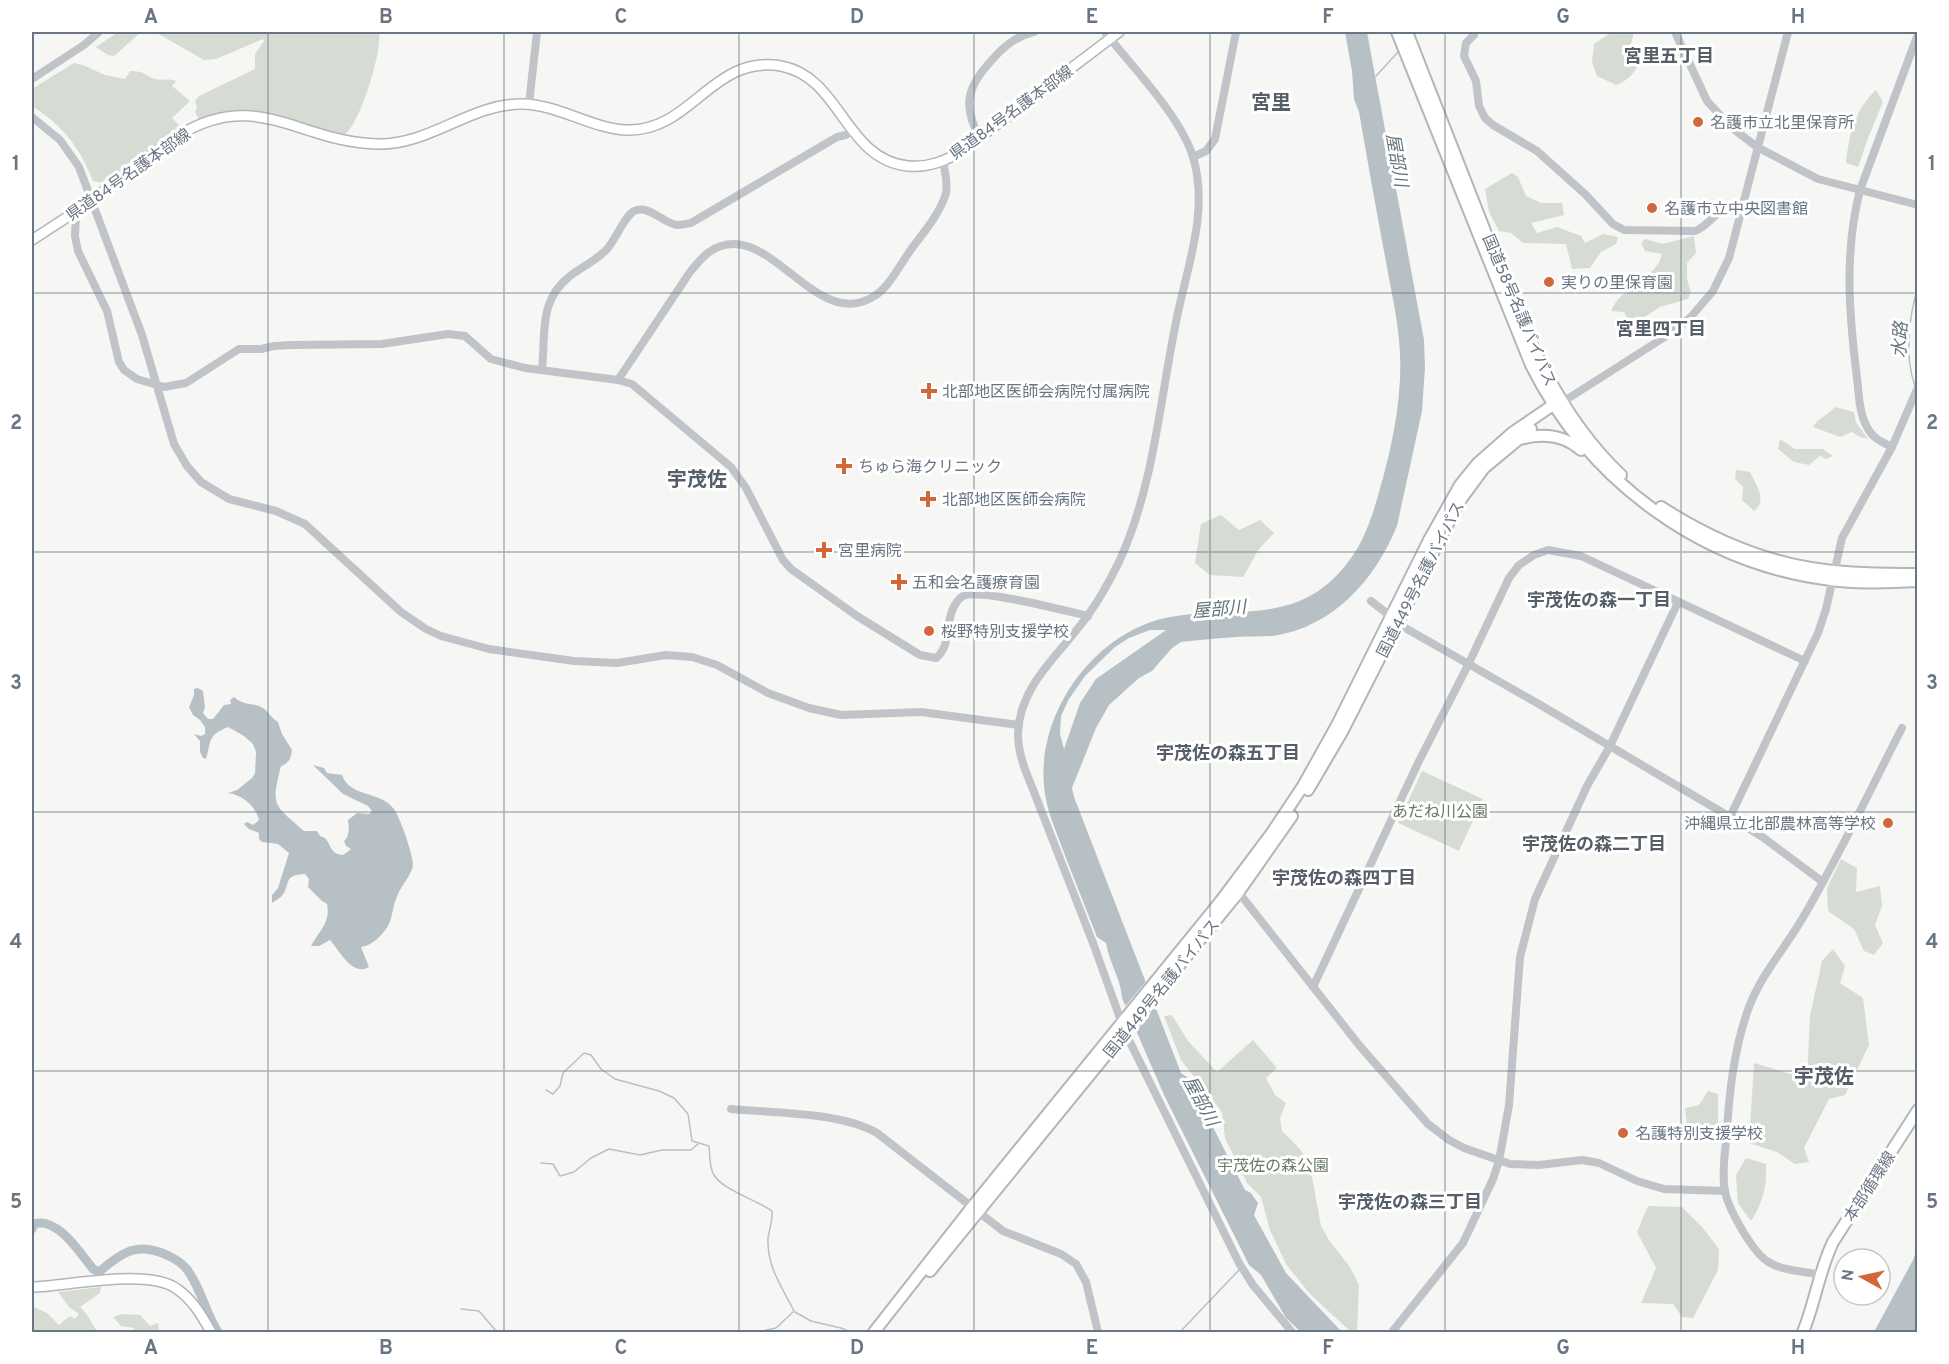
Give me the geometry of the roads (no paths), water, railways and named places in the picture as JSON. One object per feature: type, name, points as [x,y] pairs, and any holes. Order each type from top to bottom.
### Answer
[{"type":"highway","name":"国道58号名護バイパス","points":[[1397,32],[1534,372],[1594,458],[1638,499],[1697,538],[1726,552],[1792,573],[1834,576],[1878,583],[1917,581]]},
{"type":"highway","name":"国道58号名護バイパス","points":[[1407,32],[1526,334],[1557,406],[1613,468],[1658,506],[1699,530],[1739,548],[1834,576],[1917,574]]},
{"type":"highway","name":"国道449号名護バイパス","points":[[1394,619],[1458,502],[1484,468],[1557,406]]},
{"type":"highway","name":"国道449号名護バイパス","points":[[881,1329],[1275,842],[1327,759],[1439,520],[1460,485],[1478,463],[1501,442],[1557,406]]},
{"type":"highway","points":[[1513,442],[1539,435],[1553,436],[1572,443],[1586,455],[1594,458]]},
{"type":"highway","name":"本部循環線","points":[[1803,1332],[1820,1275],[1833,1242],[1917,1110]]},
{"type":"main road","name":"県道84号名護本部線","points":[[32,240],[181,134],[229,115],[277,119],[342,141],[381,144],[411,140],[498,106],[529,104],[569,113],[617,129],[639,129],[664,122],[718,81],[738,70],[755,65],[793,69],[812,80],[829,97],[852,131],[871,152],[891,163],[921,166],[943,161],[980,138],[1107,35],[1119,32]]},
{"type":"main road","points":[[32,1287],[137,1279],[162,1282],[178,1289],[189,1299],[211,1332]]},
{"type":"street","points":[[32,79],[84,45],[99,32]]},
{"type":"street","points":[[529,104],[537,32]]},
{"type":"street","points":[[980,138],[970,117],[969,104],[973,84],[1003,47],[1015,39],[1034,32]]},
{"type":"street","points":[[1193,157],[1206,151],[1215,139],[1236,32]]},
{"type":"street","points":[[1674,32],[1707,101],[1731,127],[1757,147],[1818,179],[1917,205]]},
{"type":"street","points":[[1557,406],[1671,333],[1699,309],[1718,282],[1729,258],[1788,32]]},
{"type":"street","points":[[1892,447],[1875,438],[1866,426],[1861,409],[1850,309],[1851,230],[1860,190],[1917,34]]},
{"type":"street","points":[[1107,35],[1182,133],[1193,157],[1199,185],[1200,212],[1174,328],[1144,491],[1136,520],[1118,564],[1088,616],[1038,676],[1024,704],[1019,725],[1020,751],[1126,1024],[1239,1263],[1265,1300],[1292,1332]]},
{"type":"street","points":[[1474,35],[1466,43],[1464,56],[1476,81],[1479,105],[1485,118],[1537,151],[1616,227],[1636,230],[1695,231],[1703,228],[1710,218],[1729,205],[1742,207]]},
{"type":"street","points":[[32,117],[50,130],[79,167],[142,335],[169,429],[179,455],[201,482],[215,492],[229,499],[276,511],[305,524],[401,612],[426,629],[441,636],[489,649],[583,662],[617,663],[666,655],[692,657],[717,665],[768,693],[824,711],[854,715],[928,712],[1019,725]]},
{"type":"street","points":[[542,369],[545,314],[551,297],[559,285],[604,252],[615,240],[627,218],[635,211],[644,210],[679,225],[691,222],[837,136],[846,135],[852,131]]},
{"type":"street","points":[[618,380],[690,272],[702,258],[720,247],[731,245],[754,249],[822,296],[841,304],[861,303],[878,294],[939,208],[947,185],[943,161]]},
{"type":"street","points":[[76,216],[75,236],[78,251],[107,311],[119,362],[129,375],[171,387],[186,383],[239,350],[261,350],[274,346],[292,345],[382,344],[448,334],[465,336],[491,359],[525,368],[618,380],[632,384],[731,467],[746,488],[783,560],[791,569],[856,616],[920,655],[936,658],[942,653],[952,611],[957,601],[963,596],[972,594],[992,596],[1088,616]]},
{"type":"street","points":[[1730,817],[1818,633],[1842,538],[1892,447],[1917,387]]},
{"type":"street","points":[[1313,987],[1509,578],[1519,565],[1534,555],[1548,550],[1581,556],[1805,661]]},
{"type":"street","points":[[1371,601],[1407,629],[1761,836],[1822,882]]},
{"type":"street","points":[[1392,1332],[1463,1244],[1499,1161],[1509,1106],[1520,957],[1535,899],[1587,786],[1610,746],[1678,602]]},
{"type":"street","points":[[1820,1275],[1773,1265],[1761,1256],[1738,1220],[1725,1191],[1724,1165],[1739,1041],[1759,985],[1795,931],[1902,728]]},
{"type":"street","points":[[1236,889],[1359,1045],[1428,1124],[1464,1148],[1499,1161],[1521,1166],[1582,1160],[1599,1163],[1637,1181],[1664,1189],[1725,1191]]},
{"type":"street","points":[[730,1109],[834,1118],[868,1128],[902,1151],[1007,1234],[1061,1254],[1076,1264],[1086,1282],[1098,1332]]},
{"type":"waterway","points":[[1376,76],[1399,51]]},
{"type":"waterway","name":"水路","points":[[1915,386],[1910,362],[1909,336],[1918,286]]},
{"type":"waterway","points":[[546,1090],[553,1094],[560,1086],[563,1073],[584,1053],[591,1055],[601,1069],[615,1079],[659,1091],[674,1098],[688,1114],[692,1141],[709,1146],[711,1169],[718,1180],[772,1211],[768,1239],[770,1259],[794,1311]]},
{"type":"waterway","points":[[541,1163],[553,1164],[560,1176],[574,1172],[591,1158],[609,1149],[640,1155],[662,1150],[691,1150],[698,1144]]},
{"type":"waterway","points":[[32,1229],[34,1224],[51,1225],[75,1246],[93,1269],[99,1272],[132,1250],[149,1249],[172,1258],[188,1271],[218,1332]]},
{"type":"waterway","points":[[1180,1332],[1239,1270]]},
{"type":"waterway","points":[[461,1309],[479,1311],[497,1332]]},
{"type":"waterway","points":[[757,1332],[776,1328],[793,1312]]},
{"type":"waterway","points":[[795,1312],[811,1321],[850,1332]]},
{"type":"place","name":"名護市立北里保育所","points":[[1698,122]]},
{"type":"place","name":"名護市立中央図書館","points":[[1652,208]]},
{"type":"place","name":"実りの里保育園","points":[[1549,282]]},
{"type":"place","name":"北部地区医師会病院付属病院","points":[[929,391]]},
{"type":"place","name":"ちゅら海クリニック","points":[[844,466]]},
{"type":"place","name":"北部地区医師会病院","points":[[928,499]]},
{"type":"place","name":"宮里病院","points":[[824,550]]},
{"type":"place","name":"五和会名護療育園","points":[[899,582]]},
{"type":"place","name":"桜野特別支援学校","points":[[929,631]]},
{"type":"place","name":"沖縄県立北部農林高等学校","points":[[1888,823]]},
{"type":"place","name":"名護特別支援学校","points":[[1623,1133]]},
{"type":"district","name":"宮里五丁目","points":[[1669,56]]},
{"type":"district","name":"宮里","points":[[1271,102]]},
{"type":"district","name":"宮里四丁目","points":[[1661,329]]},
{"type":"district","name":"宇茂佐","points":[[697,479]]},
{"type":"district","name":"宇茂佐の森一丁目","points":[[1599,600]]},
{"type":"district","name":"宇茂佐の森五丁目","points":[[1228,753]]},
{"type":"district","name":"宇茂佐の森二丁目","points":[[1594,844]]},
{"type":"district","name":"宇茂佐の森四丁目","points":[[1344,878]]},
{"type":"district","name":"宇茂佐","points":[[1824,1076]]},
{"type":"district","name":"宇茂佐の森三丁目","points":[[1410,1202]]},
{"type":"water label","name":"屋部川","points":[[1397,160]]},
{"type":"water label","name":"屋部川","points":[[1219,609]]},
{"type":"water label","name":"屋部川","points":[[1201,1101]]},
{"type":"park label","name":"あだね川公園","points":[[1440,811]]},
{"type":"park label","name":"宇茂佐の森公園","points":[[1273,1165]]}]
